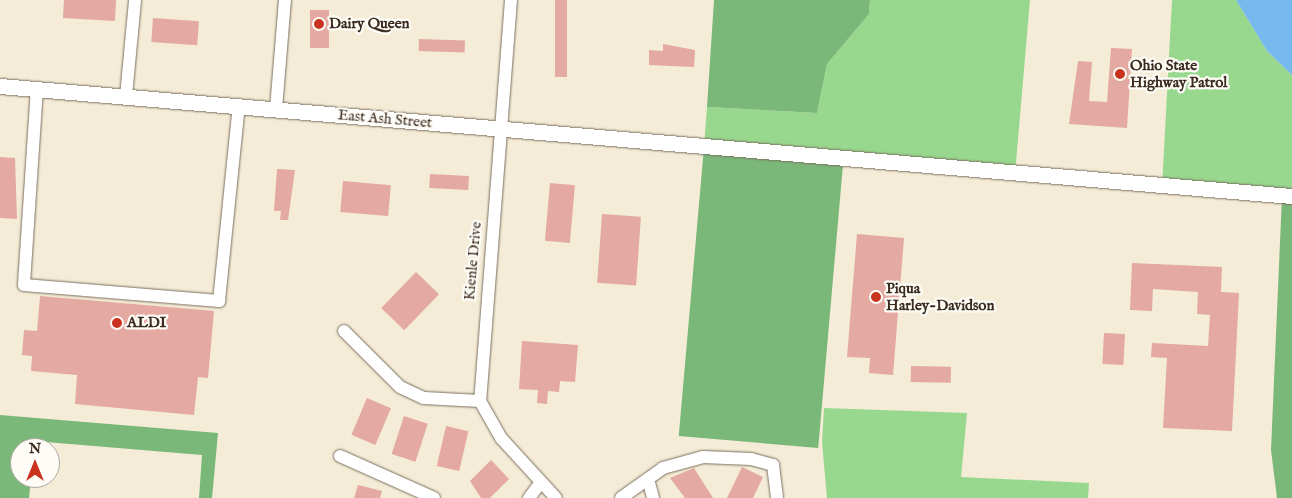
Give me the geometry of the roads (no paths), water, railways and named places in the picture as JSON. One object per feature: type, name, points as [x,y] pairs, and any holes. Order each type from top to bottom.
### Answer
[{"type":"main road","name":"East Ash Street","points":[[0,86],[1292,196]]},
{"type":"street","points":[[126,96],[135,0]]},
{"type":"street","points":[[276,109],[285,0]]},
{"type":"street","name":"Kienle Drive","points":[[511,0],[480,401],[488,421],[556,498]]},
{"type":"street","points":[[37,88],[24,285],[219,301],[239,106]]},
{"type":"street","points":[[344,331],[400,387],[424,398],[480,401]]},
{"type":"street","points":[[340,456],[434,498]]},
{"type":"street","points":[[620,498],[663,468],[703,457],[751,458],[773,465],[778,498]]},
{"type":"street","points":[[648,479],[653,498]]},
{"type":"street","points":[[529,498],[541,482]]},
{"type":"water","points":[[1236,0],[1292,0],[1292,75],[1267,51]]},
{"type":"place","name":"Dairy Queen","points":[[319,24]]},
{"type":"place","name":"Ohio State Highway Patrol","points":[[1120,74]]},
{"type":"place","name":"Piqua Harley-Davidson","points":[[876,297]]},
{"type":"place","name":"ALDI","points":[[117,323]]}]
